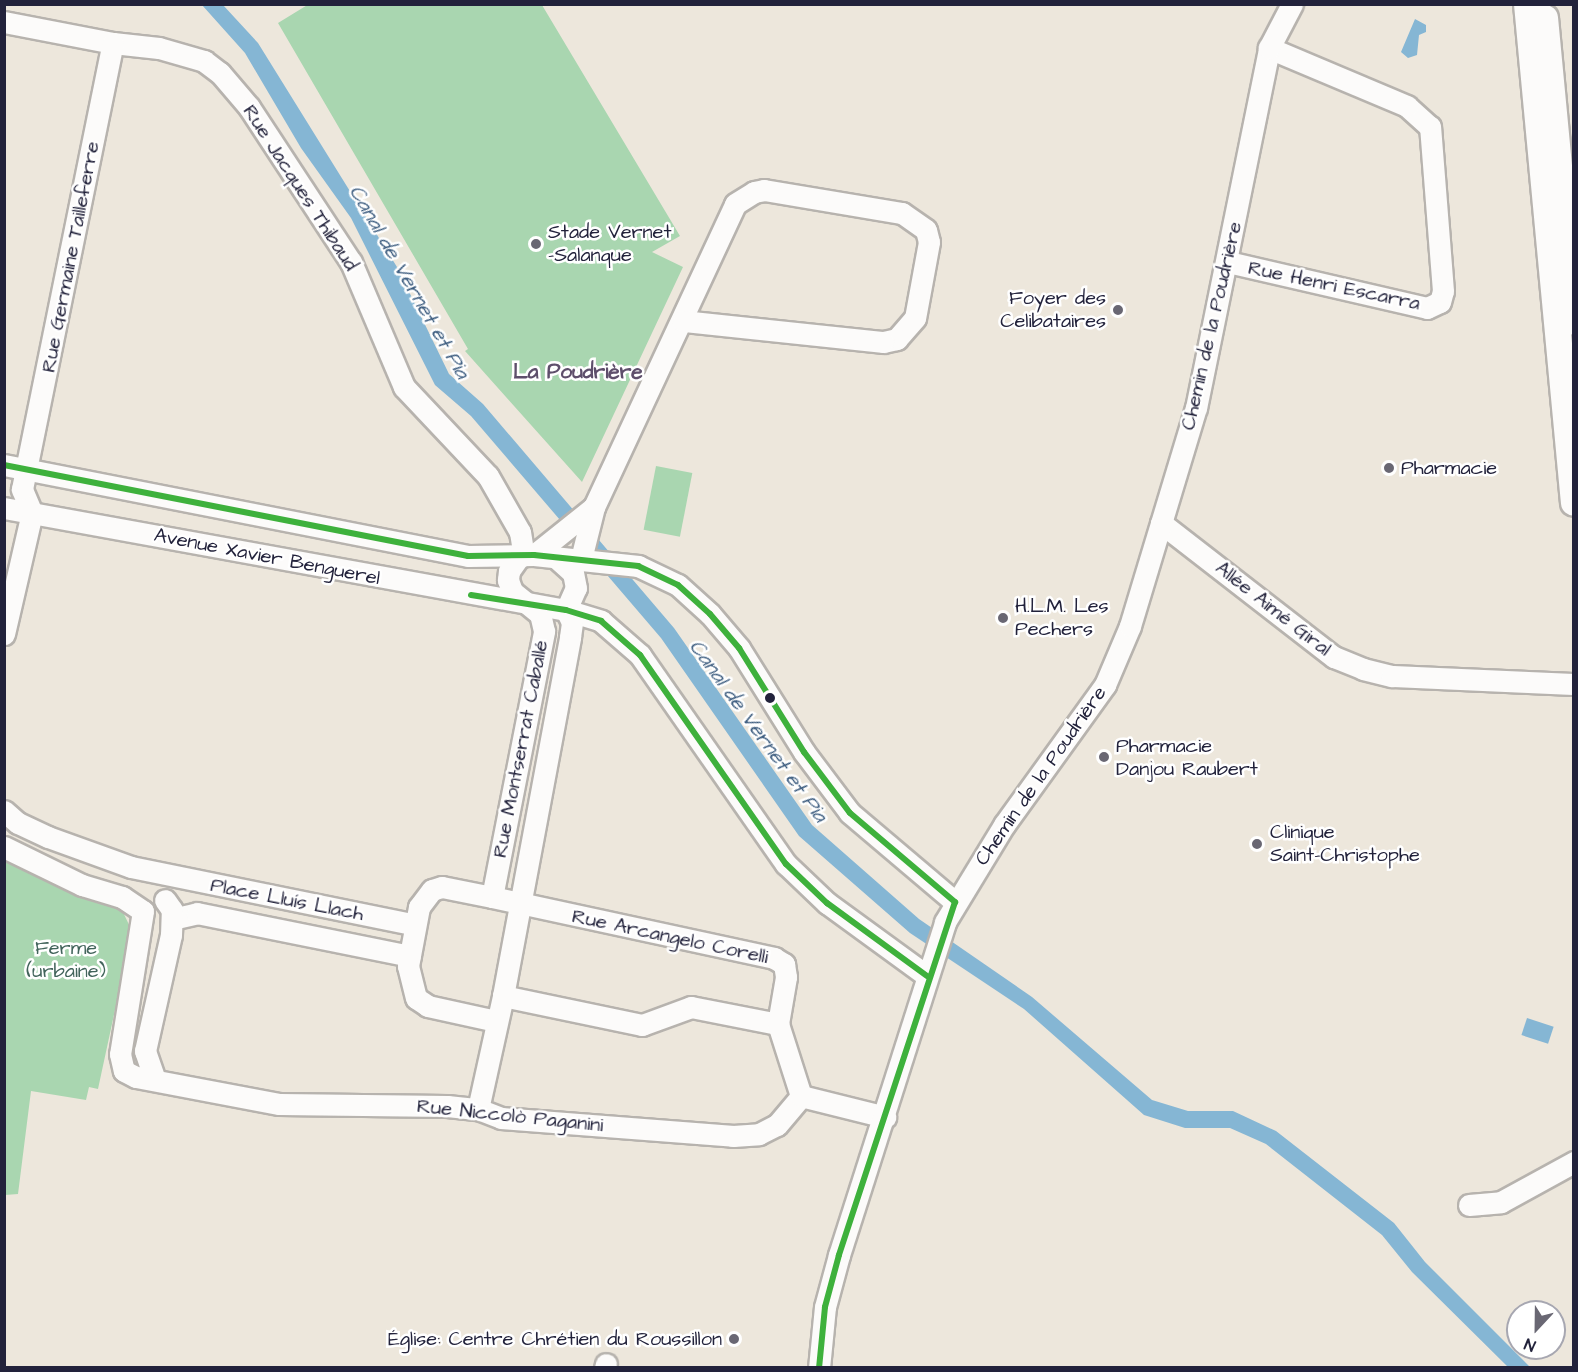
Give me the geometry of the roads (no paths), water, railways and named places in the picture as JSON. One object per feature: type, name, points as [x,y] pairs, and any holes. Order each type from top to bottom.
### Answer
[{"type":"street","name":"Chemin de la Poudrière","points":[[819,1368],[825,1307],[839,1255],[885,1117],[945,922],[955,902],[1004,825],[1105,685],[1130,626],[1196,408],[1228,262],[1269,48],[1292,4]]},
{"type":"street","points":[[1527,4],[1574,503]]},
{"type":"street","points":[[1544,4],[1561,163],[1574,322]]},
{"type":"street","name":"Rue Jacques Thibaud","points":[[4,22],[113,43],[159,48],[204,62],[220,73],[249,107],[351,262],[404,387],[488,476],[533,556]]},
{"type":"street","name":"Rue Germaine Tailleferre","points":[[25,479],[113,43]]},
{"type":"street","name":"Rue Henri Escarra","points":[[1228,262],[1426,308],[1440,302],[1443,291],[1430,126],[1407,106],[1269,48]]},
{"type":"street","points":[[1536,106],[1542,113],[1561,163],[1544,202]]},
{"type":"street","points":[[581,559],[594,507],[683,321],[735,204],[754,192],[764,190],[903,213],[915,218],[926,230],[929,242],[915,318],[897,339],[883,342],[683,321]]},
{"type":"street","name":"Avenue Xavier Benguerel","points":[[4,465],[25,479],[468,556],[533,556],[638,566],[678,585],[710,614],[739,648],[804,752],[850,813],[955,902]]},
{"type":"street","points":[[4,507],[25,479]]},
{"type":"street","points":[[4,634],[32,513],[25,479]]},
{"type":"street","name":"Avenue Xavier Benguerel","points":[[4,507],[566,610],[601,621],[640,655],[786,864],[827,903],[927,976]]},
{"type":"street","points":[[530,604],[512,591],[508,580],[509,571],[533,556],[594,507]]},
{"type":"street","name":"Allée Aimé Giral","points":[[1161,523],[1334,657],[1363,669],[1392,676],[1574,684]]},
{"type":"street","points":[[533,556],[573,573],[576,588],[566,610]]},
{"type":"street","name":"Rue Montserrat Caballé","points":[[492,897],[544,631],[540,614],[530,604]]},
{"type":"street","name":"Rue Montserrat Caballé","points":[[478,1109],[503,996],[570,637],[572,622],[566,610]]},
{"type":"street","name":"Place Lluís Llach","points":[[4,811],[18,823],[48,837],[159,874],[415,926]]},
{"type":"street","points":[[4,847],[82,885],[122,897],[143,911]]},
{"type":"street","points":[[155,1080],[145,1051],[166,962],[168,909],[159,874]]},
{"type":"street","name":"Rue Arcangelo Corelli","points":[[415,926],[419,907],[429,895],[442,887],[774,958],[784,964],[786,977],[777,1024],[801,1096]]},
{"type":"street","name":"Place Lluís Llach","points":[[143,911],[168,909],[197,912],[410,956]]},
{"type":"street","name":"Rue Niccolò Paganini","points":[[143,911],[120,1054],[124,1071],[136,1077],[279,1104],[478,1109],[501,1118],[733,1136],[759,1134],[777,1125],[801,1096]]},
{"type":"street","points":[[415,926],[410,956],[410,984],[416,998],[428,1006],[496,1022]]},
{"type":"street","points":[[503,996],[642,1025],[691,1007],[777,1024]]},
{"type":"street","points":[[801,1096],[885,1117]]},
{"type":"street","points":[[1469,1205],[1510,1198],[1574,1162]]},
{"type":"water","points":[[202,5],[223,5],[258,43],[397,267],[449,374],[483,404],[674,628],[812,825],[919,919],[1032,997],[1152,1100],[1188,1111],[1233,1111],[1276,1131],[1394,1223],[1425,1262],[1506,1343],[1506,1360],[1523,1360],[1530,1367],[1508,1367],[1412,1272],[1382,1235],[1266,1144],[1230,1128],[1185,1128],[1144,1115],[1024,1009],[910,933],[799,836],[661,638],[471,416],[435,385],[351,218],[301,148],[245,53]]},
{"type":"water","points":[[1415,19],[1426,25],[1426,32],[1419,35],[1417,55],[1408,58],[1401,52]]},
{"type":"water","points":[[1527,1018],[1554,1027],[1548,1044],[1521,1035]]},
{"type":"place","name":"Stade Vernet -Salanque","points":[[536,244]]},
{"type":"place","name":"Foyer des Celibataires","points":[[1118,310]]},
{"type":"place","name":"Pharmacie","points":[[1389,468]]},
{"type":"place","name":"H.L.M. Les Pechers","points":[[1003,618]]},
{"type":"place","name":"Pharmacie Danjou Raubert","points":[[1104,757]]},
{"type":"place","name":"Clinique Saint-Christophe","points":[[1257,844]]},
{"type":"place","name":"Église: Centre Chrétien du Roussillon","points":[[734,1339]]},
{"type":"district","name":"La Poudrière","points":[[578,372]]},
{"type":"water label","name":"Canal de Vernet et Pia","points":[[409,282]]},
{"type":"water label","name":"Canal de Vernet et Pia","points":[[758,731]]},
{"type":"park label","name":"Ferme (urbaine)","points":[[66,960]]}]
